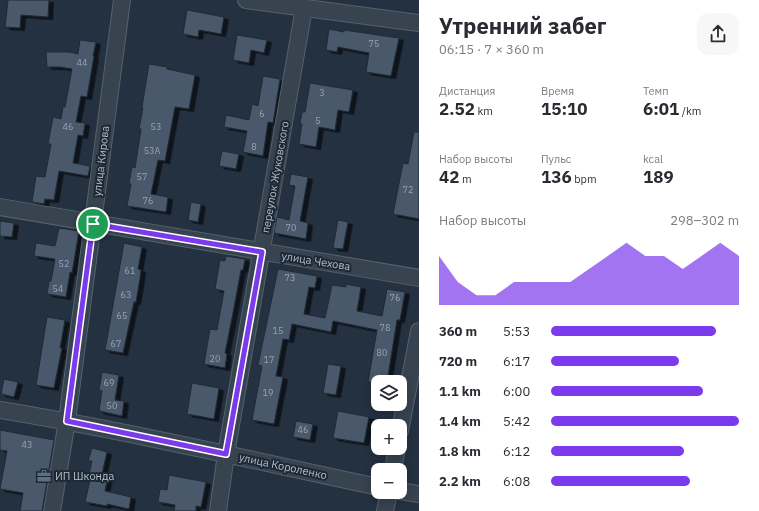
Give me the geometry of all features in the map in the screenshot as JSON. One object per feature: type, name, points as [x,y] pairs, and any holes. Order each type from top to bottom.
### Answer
[{"type":"street","name":"улица Кирова","points":[[52,511],[67,421],[122,0]]},
{"type":"street","points":[[246,0],[419,23]]},
{"type":"street","name":"переулок Жуковского","points":[[218,511],[226,454],[304,8]]},
{"type":"street","name":"улица Чехова","points":[[0,207],[93,224],[419,278]]},
{"type":"street","points":[[402,419],[419,331]]},
{"type":"street","name":"улица Короленко","points":[[0,410],[67,421],[371,485]]},
{"type":"street","points":[[407,493],[419,494]]},
{"type":"street","points":[[385,511],[387,499]]},
{"type":"building","points":[[8,0],[49,0],[48,17],[21,15],[20,28],[5,27]]},
{"type":"building","points":[[187,10],[224,17],[221,34],[199,30],[198,37],[183,34]]},
{"type":"building","points":[[329,29],[399,38],[391,76],[366,72],[369,53],[338,47],[337,52],[326,50]]},
{"type":"building","points":[[237,35],[267,40],[264,53],[251,50],[249,63],[233,60]]},
{"type":"building","points":[[80,40],[96,42],[87,97],[81,96],[76,122],[85,123],[83,136],[78,135],[73,163],[90,166],[88,176],[59,171],[54,200],[45,199],[44,204],[32,202],[36,176],[45,177],[51,144],[48,144],[53,117],[61,119],[63,107],[65,107],[72,69],[47,67],[46,52],[69,52],[78,54]]},
{"type":"building","points":[[149,64],[167,67],[167,69],[195,75],[189,109],[175,107],[165,161],[158,160],[151,194],[168,197],[166,212],[127,206],[132,167],[135,168],[141,129],[139,129]]},
{"type":"building","points":[[263,76],[280,79],[273,123],[268,122],[263,156],[243,152],[247,131],[224,127],[226,115],[249,120],[252,104],[258,106]]},
{"type":"building","points":[[310,83],[353,90],[349,112],[338,110],[335,130],[319,127],[316,147],[299,144],[302,112],[305,112]]},
{"type":"building","points":[[414,132],[419,132],[419,219],[393,214],[403,163],[408,164]]},
{"type":"building","points":[[222,151],[239,154],[236,169],[219,166]]},
{"type":"building","points":[[291,174],[308,177],[300,221],[308,223],[306,239],[274,233],[277,217],[289,220],[295,186],[289,185]]},
{"type":"building","points":[[191,202],[201,204],[198,222],[188,220]]},
{"type":"building","points":[[338,220],[348,222],[343,249],[333,248]]},
{"type":"building","points":[[0,221],[14,223],[12,237],[0,236]]},
{"type":"building","points":[[59,228],[79,231],[72,273],[70,272],[66,297],[47,294],[55,259],[34,256],[36,243],[55,246]]},
{"type":"building","points":[[124,243],[142,247],[138,269],[141,270],[136,302],[134,302],[123,353],[105,350]]},
{"type":"building","points":[[226,256],[245,259],[243,270],[241,270],[225,353],[227,354],[225,368],[204,364],[210,329],[217,330],[224,291],[215,289],[220,260],[225,261]]},
{"type":"building","points":[[278,269],[317,276],[315,288],[309,287],[304,314],[325,318],[332,285],[346,287],[346,284],[361,287],[357,311],[382,316],[387,289],[405,292],[400,320],[397,320],[388,375],[371,375],[371,382],[368,382],[377,330],[333,321],[331,332],[292,324],[289,340],[283,339],[276,376],[283,377],[274,424],[252,420],[262,366],[258,365]]},
{"type":"building","points":[[47,317],[65,320],[60,348],[62,348],[54,388],[36,385]]},
{"type":"building","points":[[328,364],[341,366],[336,395],[323,393]]},
{"type":"building","points":[[102,372],[119,375],[115,400],[124,401],[122,416],[99,411],[102,391],[99,390]]},
{"type":"building","points":[[4,379],[18,382],[14,397],[1,394]]},
{"type":"building","points":[[192,383],[219,388],[214,419],[187,414]]},
{"type":"building","points":[[338,411],[369,417],[364,443],[333,438]]},
{"type":"building","points":[[296,421],[313,424],[310,440],[293,437]]},
{"type":"building","points":[[0,430],[54,440],[42,511],[20,511],[23,493],[0,489],[7,451],[0,450]]},
{"type":"building","points":[[92,448],[107,452],[102,474],[108,476],[105,491],[131,497],[129,509],[107,504],[107,506],[85,502],[90,480],[88,479],[92,461],[88,461]]},
{"type":"building","points":[[169,475],[206,482],[201,507],[196,506],[196,511],[174,511],[175,505],[158,502],[160,489],[167,490]]},
{"type":"place","name":"ИП Шконда","points":[[44,476]]},
{"type":"route","points":[[93,224],[262,252],[226,454],[67,421],[93,224]]}]
